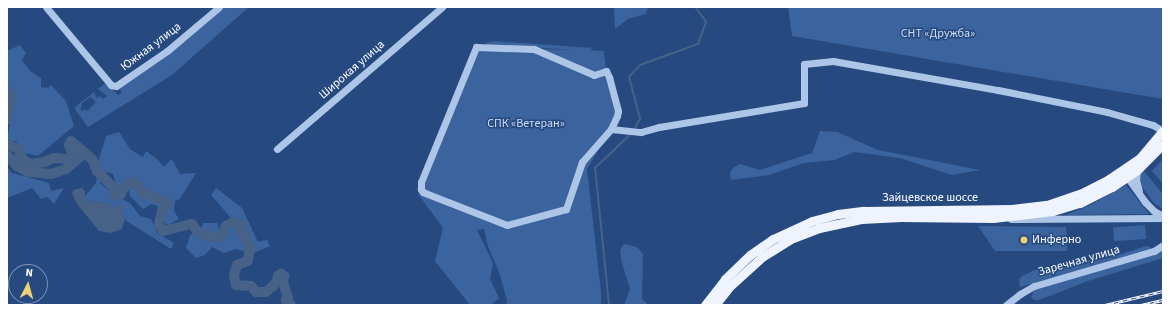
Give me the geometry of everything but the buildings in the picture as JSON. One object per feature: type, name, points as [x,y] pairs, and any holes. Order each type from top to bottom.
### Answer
[{"type":"main road","name":"Зайцевское шоссе","points":[[715,305],[729,287],[762,257],[793,238],[819,228],[867,218],[993,218],[1032,215],[1061,209],[1091,198],[1127,177],[1163,131]]},
{"type":"main road","name":"Зайцевское шоссе","points":[[705,305],[726,279],[750,255],[773,239],[812,221],[838,214],[870,210],[999,210],[1038,206],[1084,192],[1137,165],[1163,144]]},
{"type":"street","name":"Южная улица","points":[[46,7],[114,86],[167,51],[219,7]]},
{"type":"street","name":"Широкая улица","points":[[277,149],[442,7]]},
{"type":"street","points":[[476,47],[534,49],[594,75],[606,72],[609,77],[618,111],[611,129],[582,162],[566,209],[507,224],[423,192],[421,189],[421,182],[476,47]]},
{"type":"street","points":[[611,129],[642,132],[659,127],[804,103],[804,64],[833,61],[998,90],[1107,112],[1153,125],[1163,131]]},
{"type":"street","points":[[1137,165],[1136,180],[1140,197]]},
{"type":"street","points":[[1116,175],[1121,174],[1127,177],[1140,197],[1154,211],[1163,217]]},
{"type":"street","points":[[993,218],[1038,220],[1163,217]]},
{"type":"street","name":"Заречная улица","points":[[1006,305],[1020,294],[1034,286],[1154,251],[1163,246]]},
{"type":"green space","points":[[224,7],[249,7],[172,75],[88,127],[74,108],[94,92],[97,98],[100,96],[103,99],[107,96],[98,89],[106,83],[118,95],[122,93],[119,88],[164,58]],"holes":[[[90,97],[96,102],[87,111],[85,109],[82,111],[80,108],[82,106],[81,104]]]},
{"type":"green space","points":[[614,7],[648,7],[646,14],[628,19],[615,29]]},
{"type":"green space","name":"СНТ «Дружба»","points":[[788,7],[1163,7],[1163,99],[792,36]]},
{"type":"green space","name":"СПК «Ветеран»","points":[[494,41],[593,48],[590,50],[604,51],[606,71],[618,111],[611,129],[587,169],[601,292],[601,305],[506,305],[507,301],[500,275],[488,246],[484,229],[477,230],[493,263],[490,279],[499,298],[491,305],[470,305],[435,261],[443,228],[418,194],[476,47],[575,50],[490,45],[485,43]]},
{"type":"green space","points":[[20,45],[26,53],[22,60],[30,71],[41,78],[41,87],[48,88],[51,85],[66,101],[74,126],[38,156],[25,153],[27,168],[14,158],[17,141],[7,141],[15,94],[7,84],[7,51]]},
{"type":"green space","points":[[820,131],[837,132],[878,150],[980,170],[952,175],[900,158],[854,152],[835,160],[804,163],[769,175],[731,180],[730,173],[733,168],[740,164],[760,170],[812,153]]},
{"type":"green space","points":[[119,132],[130,149],[143,157],[146,151],[157,159],[164,167],[172,159],[180,174],[196,173],[180,199],[175,201],[174,211],[179,219],[168,225],[157,217],[158,206],[151,204],[143,209],[130,196],[126,181],[117,188],[113,174],[107,172],[100,183],[114,195],[130,203],[140,216],[151,219],[157,233],[174,243],[171,249],[128,222],[121,215],[122,210],[113,208],[108,203],[88,201],[85,196],[96,183],[99,159],[106,136]]},
{"type":"green space","points":[[1163,159],[1163,184],[1152,171]]},
{"type":"green space","points":[[7,167],[12,173],[49,183],[51,191],[64,188],[54,204],[47,197],[41,199],[32,188],[7,198]]},
{"type":"green space","points":[[1143,170],[1163,194],[1163,209],[1154,203],[1140,184],[1140,175]]},
{"type":"green space","points":[[1126,185],[1149,214],[1066,215],[1092,204]]},
{"type":"green space","points":[[216,188],[242,208],[258,242],[267,240],[270,246],[254,253],[236,249],[224,253],[212,247],[205,255],[196,258],[186,248],[190,235],[201,230],[203,223],[218,223],[219,231],[231,218],[211,195]]},
{"type":"green space","points":[[1145,225],[1146,239],[1114,241],[1113,227]]},
{"type":"green space","points":[[978,226],[1066,227],[1067,251],[995,251]]},
{"type":"green space","points":[[624,244],[637,247],[643,254],[642,299],[648,305],[624,305],[630,289],[622,263],[620,250]]},
{"type":"green space","points":[[1146,246],[1150,247],[1152,250],[1020,287],[1019,279],[1035,270],[1070,262],[1109,258]]},
{"type":"green space","points":[[1163,248],[1163,258],[1088,281],[1039,300],[1034,300],[1031,297],[1035,289]]},
{"type":"shaded area","points":[[82,188],[85,191],[85,196],[88,201],[108,203],[113,208],[121,204],[123,208],[121,215],[125,218],[122,229],[110,233],[99,231],[77,204],[72,194],[73,190]]},
{"type":"waterway","points":[[634,130],[640,119],[629,77],[640,65],[698,44],[706,22],[695,7]]},
{"type":"waterway","points":[[7,90],[11,95],[7,120]]},
{"type":"waterway","points":[[609,305],[595,168],[632,133]]},
{"type":"waterway","points":[[7,144],[19,149],[23,160],[31,164],[44,162],[54,158],[66,159],[73,157],[69,145],[71,141],[92,159],[97,171],[111,185],[115,195],[121,194],[124,187],[133,182],[138,185],[143,193],[168,203],[162,211],[159,225],[163,231],[192,224],[197,231],[206,236],[221,237],[226,226],[233,222],[241,225],[241,230],[250,246],[248,261],[237,265],[234,275],[236,285],[251,286],[256,292],[266,292],[273,286],[277,281],[278,276],[281,274],[284,276],[283,282],[288,297],[286,300],[291,305]]},
{"type":"waterway","points":[[7,155],[17,166],[28,172],[51,174],[66,169],[85,153]]},
{"type":"railway","points":[[1105,305],[1163,291]]},
{"type":"railway","points":[[1141,305],[1163,300]]},
{"type":"place","name":"Инферно","points":[[1024,240]]}]
